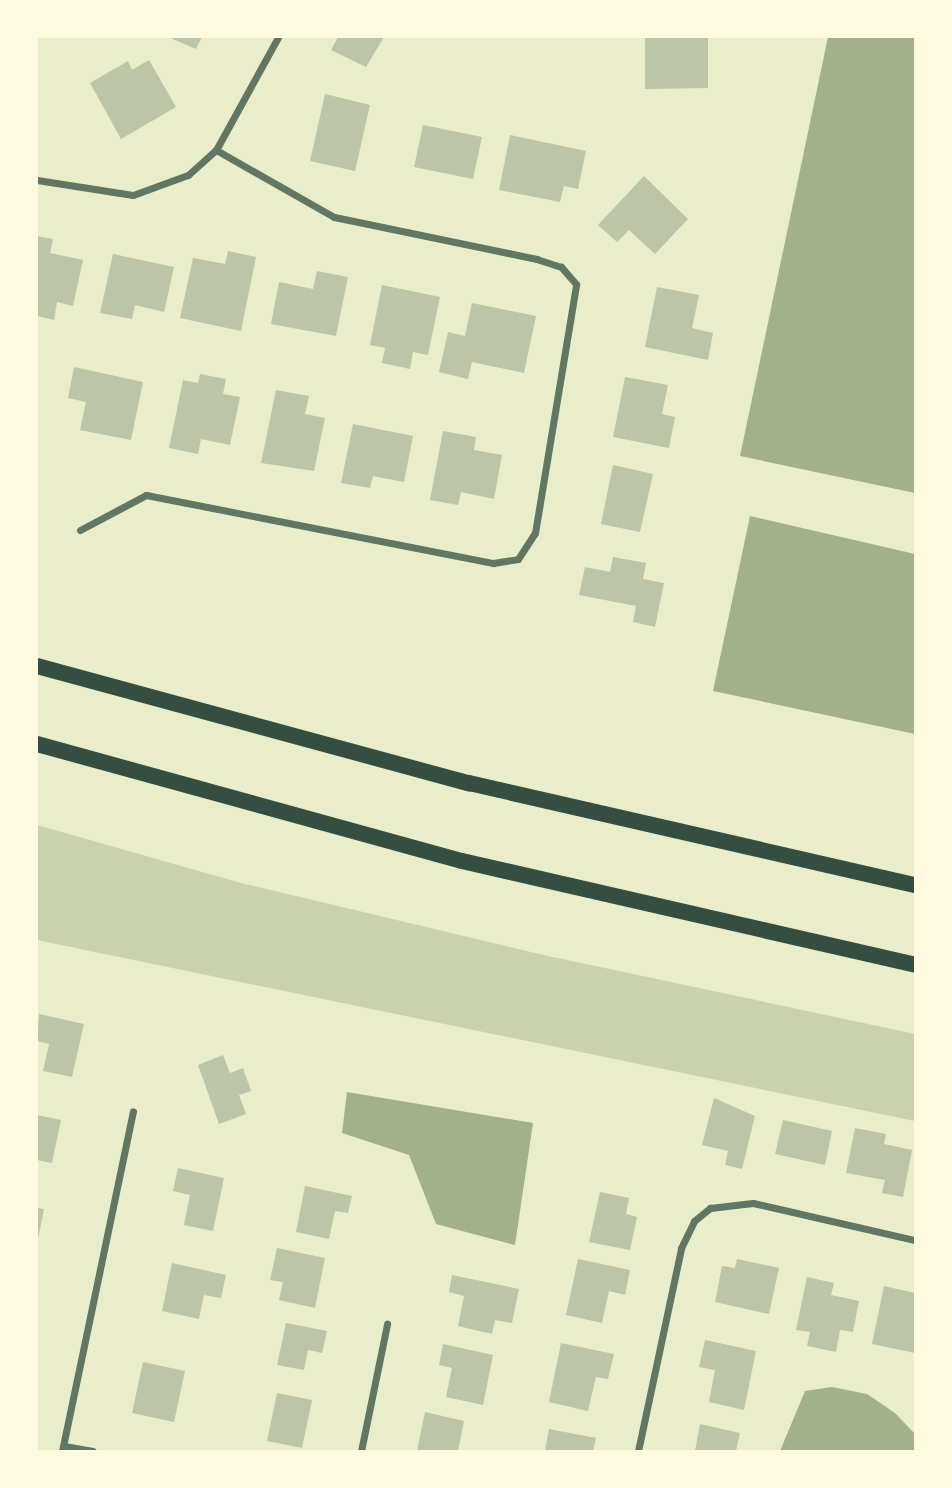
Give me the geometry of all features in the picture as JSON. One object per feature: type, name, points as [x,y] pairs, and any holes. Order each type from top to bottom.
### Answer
[{"type":"highway","points":[[37,666],[482,786],[915,885]]},
{"type":"highway","points":[[37,744],[462,861],[915,965]]},
{"type":"street","points":[[37,180],[133,195],[188,176],[216,150],[278,37]]},
{"type":"street","points":[[80,530],[146,495],[493,563],[518,559],[535,533],[576,284],[561,267],[537,259],[334,218],[216,150]]},
{"type":"street","points":[[93,1451],[63,1448],[133,1111]]},
{"type":"street","points":[[638,1451],[681,1248],[694,1221],[710,1208],[752,1203],[915,1240]]},
{"type":"street","points":[[361,1451],[387,1324]]},
{"type":"shaded area","points":[[828,37],[915,37],[915,493],[740,456]]},
{"type":"shaded area","points":[[750,516],[915,554],[915,734],[713,691]]},
{"type":"shaded area","points":[[37,825],[241,883],[539,954],[915,1034],[915,1121],[37,940]]},
{"type":"shaded area","points":[[347,1092],[533,1123],[515,1245],[436,1224],[409,1155],[342,1133]]},
{"type":"shaded area","points":[[832,1387],[867,1394],[895,1413],[915,1434],[915,1451],[780,1451],[805,1391]]},
{"type":"building","points":[[168,37],[202,37],[196,49]]},
{"type":"building","points":[[338,37],[384,37],[366,67],[331,50]]},
{"type":"building","points":[[645,37],[708,37],[708,88],[645,89]]},
{"type":"building","points":[[149,60],[176,107],[121,139],[90,83],[128,61],[132,70]]},
{"type":"building","points":[[325,94],[370,105],[355,171],[310,161]]},
{"type":"building","points":[[423,125],[482,137],[473,179],[414,167]]},
{"type":"building","points":[[510,135],[586,151],[578,189],[564,186],[560,202],[499,190]]},
{"type":"building","points":[[644,176],[688,219],[655,254],[629,230],[617,242],[598,225]]},
{"type":"building","points":[[37,236],[53,239],[50,253],[83,260],[73,306],[57,302],[54,320],[37,316]]},
{"type":"building","points":[[228,251],[256,257],[241,331],[180,318],[193,258],[225,264]]},
{"type":"building","points":[[113,254],[174,267],[164,312],[135,305],[132,319],[100,313]]},
{"type":"building","points":[[317,271],[348,277],[336,336],[271,324],[279,282],[313,289]]},
{"type":"building","points":[[382,285],[440,297],[428,355],[413,352],[410,369],[382,363],[385,348],[370,345]]},
{"type":"building","points":[[657,287],[699,295],[692,328],[713,333],[708,360],[645,347]]},
{"type":"building","points":[[472,303],[536,316],[524,373],[472,362],[468,379],[439,372],[448,332],[465,336]]},
{"type":"building","points":[[74,367],[143,382],[131,440],[80,430],[86,402],[68,398]]},
{"type":"building","points":[[200,374],[226,379],[223,394],[240,397],[230,445],[201,439],[198,454],[169,448],[183,380],[198,383]]},
{"type":"building","points":[[625,377],[668,385],[662,414],[675,417],[669,448],[613,437]]},
{"type":"building","points":[[276,390],[309,396],[305,414],[325,418],[314,471],[261,463]]},
{"type":"building","points":[[353,424],[413,436],[404,482],[373,476],[370,488],[341,483]]},
{"type":"building","points":[[443,431],[476,437],[474,450],[502,455],[494,499],[461,492],[458,505],[430,500]]},
{"type":"building","points":[[613,465],[653,474],[640,532],[601,524]]},
{"type":"building","points":[[613,557],[646,563],[643,579],[664,583],[655,627],[633,622],[636,606],[579,595],[585,567],[610,572]]},
{"type":"building","points":[[39,1014],[84,1024],[72,1077],[43,1071],[49,1044],[37,1041]]},
{"type":"building","points":[[223,1055],[230,1073],[243,1068],[251,1091],[239,1095],[246,1114],[219,1124],[198,1065]]},
{"type":"building","points":[[714,1098],[755,1116],[742,1169],[725,1165],[728,1151],[702,1145]]},
{"type":"building","points":[[37,1115],[61,1120],[52,1163],[37,1160]]},
{"type":"building","points":[[783,1120],[832,1131],[825,1165],[775,1154]]},
{"type":"building","points":[[855,1128],[886,1134],[884,1144],[912,1150],[903,1197],[882,1193],[885,1180],[846,1173]]},
{"type":"building","points":[[178,1168],[224,1178],[213,1231],[184,1225],[190,1195],[173,1191]]},
{"type":"building","points":[[305,1186],[352,1196],[348,1213],[335,1211],[329,1239],[296,1232]]},
{"type":"building","points":[[600,1192],[629,1198],[626,1214],[637,1217],[630,1250],[589,1242]]},
{"type":"building","points":[[37,1208],[44,1209],[38,1239],[37,1239]]},
{"type":"building","points":[[277,1248],[325,1258],[315,1308],[279,1300],[283,1282],[270,1280]]},
{"type":"building","points":[[578,1259],[630,1270],[625,1295],[609,1291],[602,1323],[566,1315]]},
{"type":"building","points":[[737,1259],[779,1268],[769,1314],[715,1302],[722,1266],[735,1268]]},
{"type":"building","points":[[172,1263],[226,1275],[221,1298],[204,1295],[199,1319],[162,1311]]},
{"type":"building","points":[[452,1275],[519,1289],[512,1323],[495,1320],[492,1334],[458,1326],[464,1296],[449,1292]]},
{"type":"building","points":[[807,1277],[834,1283],[831,1295],[859,1301],[853,1332],[840,1330],[836,1352],[807,1346],[810,1332],[796,1330]]},
{"type":"building","points":[[884,1286],[915,1293],[915,1353],[872,1344]]},
{"type":"building","points":[[286,1323],[327,1331],[322,1353],[308,1350],[304,1370],[277,1365]]},
{"type":"building","points":[[705,1340],[756,1351],[744,1410],[709,1402],[715,1370],[699,1367]]},
{"type":"building","points":[[561,1343],[614,1354],[608,1379],[596,1377],[588,1411],[549,1402]]},
{"type":"building","points":[[443,1344],[493,1355],[483,1405],[446,1397],[452,1368],[439,1365]]},
{"type":"building","points":[[143,1362],[185,1371],[174,1422],[132,1413]]},
{"type":"building","points":[[277,1393],[312,1400],[302,1448],[267,1441]]},
{"type":"building","points":[[425,1412],[464,1421],[458,1451],[417,1451]]},
{"type":"building","points":[[700,1424],[740,1433],[736,1451],[695,1451]]},
{"type":"building","points":[[549,1429],[596,1438],[593,1451],[545,1451]]}]
